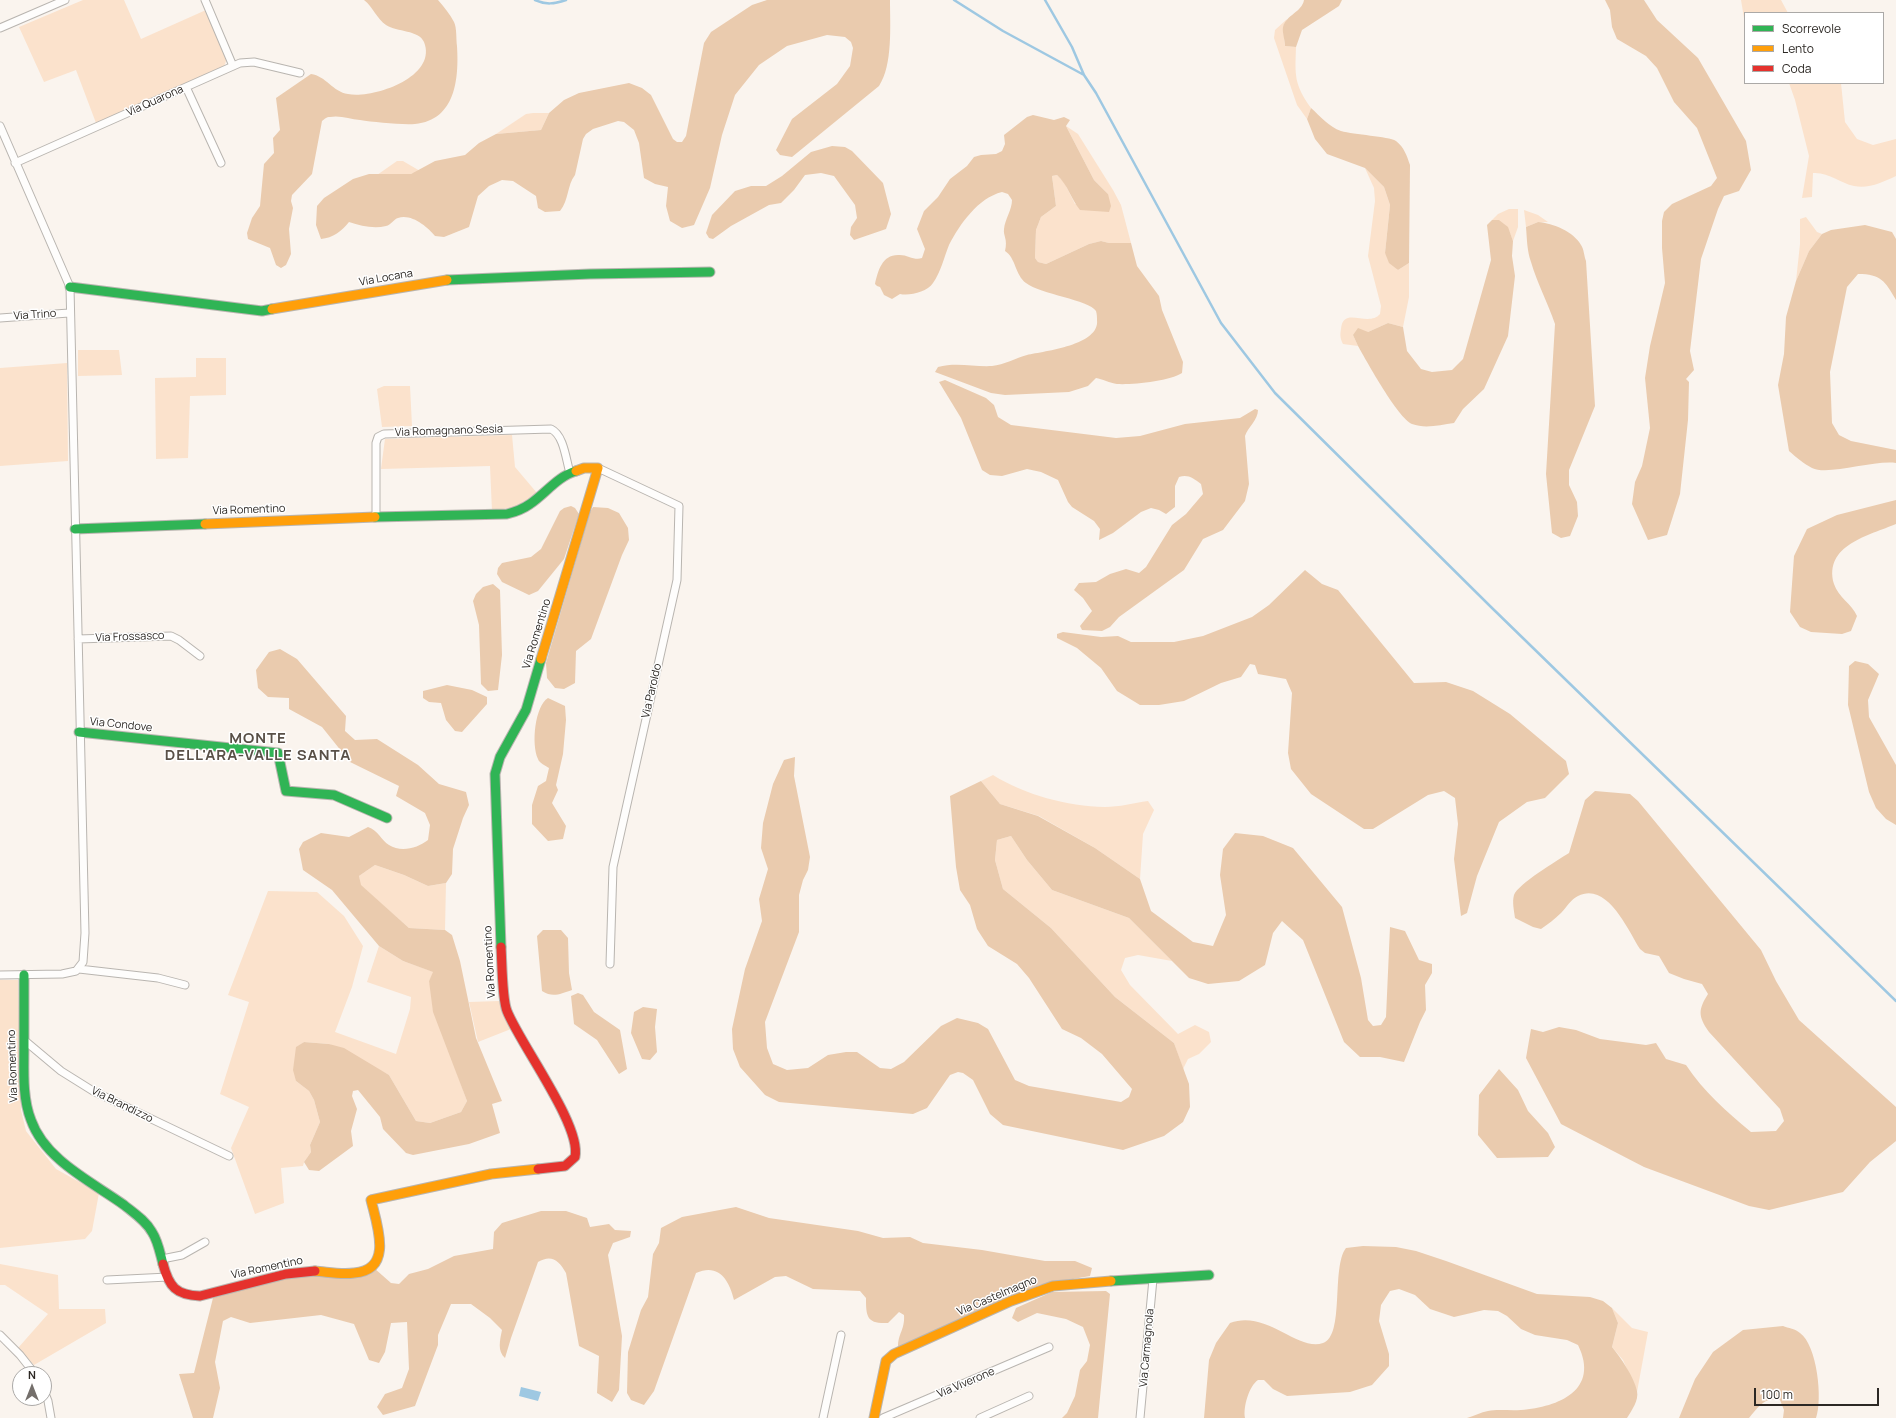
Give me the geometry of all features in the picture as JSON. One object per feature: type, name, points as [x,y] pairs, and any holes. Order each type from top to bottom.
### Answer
[{"type":"street","points":[[0,28],[65,0]]},
{"type":"street","points":[[205,0],[233,66]]},
{"type":"street","name":"Via Quarona","points":[[15,163],[233,66],[250,62],[300,73]]},
{"type":"street","points":[[186,87],[221,163]]},
{"type":"street","points":[[0,126],[70,287],[69,313],[85,934],[83,962],[79,969]]},
{"type":"street","name":"Via Locana","points":[[70,287],[262,311],[454,280],[590,274],[710,272]]},
{"type":"street","name":"Via Trino","points":[[0,318],[69,313]]},
{"type":"street","name":"Via Romagnano Sesia","points":[[376,517],[376,443],[380,436],[384,434],[551,429],[556,432],[560,438],[570,473]]},
{"type":"street","name":"Via Romentino","points":[[24,975],[25,1102],[34,1131],[52,1153],[148,1226],[168,1277],[176,1291],[187,1296],[193,1297],[297,1272],[320,1271],[347,1274],[364,1271],[374,1266],[378,1258],[378,1239],[371,1200],[492,1174],[565,1166],[574,1159],[576,1149],[574,1135],[510,1018],[505,1006],[502,966],[495,774],[500,755],[526,710],[598,468],[582,468],[570,473],[526,508],[512,514],[376,517],[75,529]]},
{"type":"street","name":"Via Paroldo","points":[[598,468],[679,506],[677,580],[613,867],[610,964]]},
{"type":"street","name":"Via Frossasco","points":[[78,639],[171,636],[180,640],[200,656]]},
{"type":"street","name":"Via Condove","points":[[80,732],[278,753],[286,791],[334,795],[387,818]]},
{"type":"street","points":[[0,975],[62,974],[79,969],[158,978],[185,985]]},
{"type":"street","name":"Via Brandizzo","points":[[24,1040],[61,1071],[92,1091],[229,1156]]},
{"type":"street","points":[[162,1259],[182,1255],[205,1242]]},
{"type":"street","name":"Via Castelmagno","points":[[874,1418],[886,1361],[894,1354],[1011,1301],[1040,1290],[1066,1284],[1209,1275]]},
{"type":"street","points":[[107,1280],[168,1277]]},
{"type":"street","name":"Via Carmagnola","points":[[1140,1418],[1153,1279]]},
{"type":"street","points":[[0,1335],[29,1366]]},
{"type":"street","points":[[823,1418],[840,1335]]},
{"type":"street","name":"Via Viverone","points":[[883,1418],[1048,1347]]},
{"type":"street","points":[[980,1418],[1028,1396]]},
{"type":"street","points":[[49,1406],[51,1418]]},
{"type":"shaded area","points":[[83,0],[124,0],[141,39],[206,10],[227,58],[224,67],[96,123],[76,70],[44,82],[19,27]]},
{"type":"shaded area","points":[[364,0],[438,0],[451,16],[456,27],[457,71],[452,96],[447,106],[439,115],[429,121],[415,124],[356,120],[338,116],[327,117],[322,121],[312,174],[292,195],[291,201],[293,208],[289,229],[291,254],[286,265],[281,268],[276,265],[270,248],[248,239],[247,233],[252,218],[260,206],[264,164],[274,153],[273,138],[280,130],[276,98],[311,74],[316,75],[343,93],[348,94],[359,95],[387,89],[401,83],[413,75],[422,66],[426,54],[424,42],[418,35],[386,25],[380,20]]},
{"type":"shaded area","points":[[767,0],[890,0],[890,44],[887,67],[879,86],[792,157],[780,155],[776,150],[792,119],[837,84],[850,66],[853,48],[851,42],[845,37],[827,35],[787,46],[759,65],[735,95],[722,135],[710,188],[694,225],[682,228],[670,221],[666,206],[668,187],[655,184],[644,178],[639,143],[634,130],[624,122],[618,121],[593,129],[586,134],[583,139],[575,175],[572,179],[563,207],[560,211],[545,212],[538,208],[536,196],[513,181],[502,180],[489,186],[478,196],[469,227],[444,237],[435,236],[414,219],[403,217],[381,227],[368,227],[349,222],[337,234],[321,239],[316,225],[317,206],[324,198],[353,179],[369,174],[411,174],[435,161],[465,155],[479,143],[496,134],[541,130],[549,113],[564,100],[579,93],[629,83],[642,88],[651,95],[673,139],[677,142],[682,142],[686,136],[704,43],[711,32],[752,5]]},
{"type":"shaded area","points":[[1304,0],[1342,0],[1339,6],[1302,30],[1296,47],[1285,46],[1283,27],[1287,19],[1300,8]]},
{"type":"shaded area","points":[[1605,0],[1644,0],[1657,20],[1698,58],[1746,141],[1751,170],[1739,191],[1724,196],[1701,259],[1690,351],[1694,370],[1686,379],[1689,382],[1688,420],[1680,494],[1667,535],[1648,540],[1632,504],[1635,482],[1642,466],[1650,428],[1645,378],[1650,346],[1665,283],[1662,248],[1662,221],[1664,212],[1672,204],[1711,186],[1717,178],[1697,128],[1674,102],[1657,68],[1646,56],[1617,39],[1612,27],[1610,10]]},
{"type":"shaded area","points":[[1741,0],[1781,0],[1787,12],[1744,12],[1744,18]]},
{"type":"shaded area","points":[[1287,19],[1283,27],[1285,46],[1296,47],[1297,79],[1301,92],[1311,108],[1307,119],[1297,105],[1274,38],[1275,30]]},
{"type":"shaded area","points":[[1789,84],[1841,84],[1845,122],[1857,139],[1873,145],[1896,139],[1896,176],[1886,181],[1860,187],[1849,185],[1824,174],[1813,173],[1812,197],[1802,198],[1809,156],[1795,100]]},
{"type":"shaded area","points":[[1311,108],[1325,121],[1341,131],[1392,139],[1399,143],[1405,152],[1410,165],[1409,263],[1398,270],[1389,263],[1385,253],[1390,205],[1384,187],[1365,168],[1327,154],[1315,139],[1307,119]]},
{"type":"shaded area","points":[[549,113],[541,130],[496,134],[526,114]]},
{"type":"shaded area","points":[[1033,115],[1054,120],[1064,117],[1070,120],[1066,126],[1094,180],[1108,194],[1111,206],[1109,212],[1080,210],[1061,179],[1057,175],[1052,176],[1056,206],[1041,217],[1036,230],[1035,258],[1038,262],[1046,264],[1089,244],[1101,241],[1109,243],[1131,243],[1137,266],[1159,296],[1162,310],[1183,362],[1182,373],[1176,376],[1151,382],[1132,384],[1117,384],[1096,378],[1088,386],[1069,392],[1005,395],[991,393],[935,372],[938,367],[945,366],[992,366],[1027,355],[1058,349],[1081,341],[1096,329],[1097,313],[1092,307],[1033,287],[1022,280],[1009,254],[1005,251],[1006,243],[1004,229],[1012,200],[1008,194],[1002,192],[985,200],[964,221],[949,245],[936,279],[927,289],[913,294],[900,294],[892,299],[884,295],[880,287],[875,284],[879,269],[888,258],[901,255],[916,259],[922,258],[925,249],[917,229],[924,211],[938,197],[950,179],[967,166],[974,157],[996,154],[1002,151],[1005,144],[1004,135],[1027,117]]},
{"type":"shaded area","points":[[1066,126],[1078,134],[1113,190],[1121,205],[1131,243],[1109,243],[1101,241],[1089,244],[1046,264],[1038,262],[1035,258],[1036,230],[1041,217],[1056,206],[1052,176],[1057,175],[1064,182],[1075,204],[1108,194],[1094,180]]},
{"type":"shaded area","points":[[832,146],[845,147],[852,151],[883,183],[891,214],[886,229],[854,240],[850,235],[851,227],[857,218],[855,205],[834,176],[821,173],[805,175],[794,190],[781,203],[769,205],[731,226],[713,239],[709,238],[706,233],[712,215],[735,191],[751,186],[766,186],[782,176],[811,152]]},
{"type":"shaded area","points":[[397,161],[403,161],[420,171],[411,174],[377,175]]},
{"type":"shaded area","points":[[1365,168],[1384,187],[1390,205],[1385,253],[1398,270],[1409,263],[1409,297],[1403,327],[1388,323],[1368,332],[1353,335],[1358,346],[1343,344],[1340,335],[1343,322],[1346,318],[1351,317],[1369,319],[1375,318],[1380,314],[1381,306],[1368,256],[1375,201],[1374,188]]},
{"type":"shaded area","points":[[1509,209],[1518,209],[1518,227],[1513,241],[1504,224],[1492,220],[1498,214]]},
{"type":"shaded area","points":[[1524,210],[1538,215],[1548,222],[1538,222],[1526,227]]},
{"type":"shaded area","points":[[1806,217],[1817,232],[1822,234],[1809,251],[1796,281],[1800,244],[1800,219]]},
{"type":"shaded area","points":[[1492,220],[1499,220],[1508,227],[1513,241],[1512,256],[1515,276],[1508,336],[1484,389],[1463,409],[1454,423],[1438,426],[1412,424],[1399,412],[1383,389],[1353,335],[1358,328],[1368,332],[1388,323],[1403,327],[1407,351],[1421,369],[1432,372],[1452,370],[1463,359],[1491,260],[1487,225]]},
{"type":"shaded area","points":[[1538,222],[1556,226],[1568,232],[1578,240],[1582,247],[1586,261],[1595,406],[1569,470],[1569,485],[1577,502],[1578,516],[1570,536],[1561,538],[1552,533],[1546,474],[1555,324],[1533,270],[1529,254],[1526,227]]},
{"type":"shaded area","points":[[1865,225],[1892,232],[1896,239],[1896,300],[1885,283],[1872,275],[1858,274],[1847,287],[1830,372],[1832,423],[1839,435],[1851,441],[1896,450],[1896,463],[1819,470],[1812,468],[1789,451],[1778,385],[1784,354],[1786,317],[1796,281],[1809,251],[1822,234],[1831,230]]},
{"type":"shaded area","points":[[78,350],[119,350],[122,375],[78,376]]},
{"type":"shaded area","points":[[196,358],[226,358],[226,395],[190,396],[188,458],[156,459],[155,378],[196,377]]},
{"type":"shaded area","points":[[67,363],[68,461],[0,466],[0,368]]},
{"type":"shaded area","points":[[945,380],[986,398],[994,405],[998,417],[1011,425],[1116,438],[1140,436],[1185,424],[1240,418],[1255,409],[1258,410],[1255,420],[1245,436],[1249,484],[1245,501],[1223,530],[1203,539],[1184,570],[1119,617],[1110,627],[1102,631],[1082,630],[1080,626],[1092,611],[1083,598],[1074,590],[1079,583],[1096,582],[1110,574],[1126,569],[1139,573],[1146,567],[1172,525],[1186,514],[1203,494],[1201,484],[1190,477],[1179,477],[1175,486],[1175,507],[1166,514],[1151,508],[1141,512],[1113,533],[1099,540],[1100,529],[1094,521],[1072,507],[1068,502],[1058,480],[1041,472],[1027,469],[1002,476],[990,475],[982,470],[961,418],[939,382]]},
{"type":"shaded area","points":[[384,386],[410,386],[412,426],[382,427],[377,389]]},
{"type":"shaded area","points":[[512,435],[515,467],[537,493],[515,507],[492,511],[490,466],[381,469],[385,439]]},
{"type":"shaded area","points":[[1896,500],[1896,524],[1851,544],[1842,551],[1835,560],[1832,571],[1834,584],[1836,589],[1857,616],[1851,631],[1842,634],[1811,632],[1800,627],[1790,612],[1794,556],[1807,529],[1837,515]]},
{"type":"shaded area","points":[[571,506],[575,508],[579,514],[564,559],[538,591],[529,595],[502,582],[497,574],[498,568],[502,563],[531,557],[541,549],[560,511]]},
{"type":"shaded area","points":[[593,507],[608,508],[619,513],[628,528],[629,540],[591,639],[576,651],[575,683],[564,689],[555,688],[547,678],[546,663],[590,512]]},
{"type":"shaded area","points":[[1305,570],[1322,584],[1338,590],[1414,683],[1446,682],[1473,691],[1510,714],[1566,761],[1569,774],[1545,798],[1527,802],[1499,822],[1477,876],[1467,913],[1461,916],[1454,859],[1458,824],[1455,798],[1444,791],[1428,795],[1373,829],[1364,829],[1311,794],[1291,769],[1288,753],[1292,693],[1286,679],[1258,674],[1255,665],[1250,664],[1241,677],[1221,683],[1184,701],[1159,705],[1140,705],[1117,691],[1101,668],[1077,648],[1057,638],[1057,634],[1063,632],[1101,637],[1118,636],[1131,642],[1174,642],[1203,636],[1252,617],[1269,605]]},
{"type":"shaded area","points":[[493,584],[500,590],[502,655],[498,690],[488,691],[481,684],[479,625],[473,601],[476,594],[483,587]]},
{"type":"shaded area","points":[[280,649],[297,659],[346,716],[345,731],[355,740],[377,739],[418,765],[439,784],[466,792],[469,805],[453,849],[452,874],[446,883],[428,886],[404,875],[375,865],[359,876],[361,885],[409,928],[445,930],[452,935],[460,961],[476,1038],[502,1101],[492,1104],[500,1133],[469,1144],[413,1155],[406,1153],[383,1129],[380,1117],[358,1090],[353,1091],[352,1096],[357,1109],[351,1131],[353,1146],[319,1171],[309,1170],[304,1162],[311,1152],[310,1145],[320,1122],[314,1100],[309,1091],[296,1081],[293,1070],[296,1047],[304,1042],[329,1044],[344,1048],[389,1075],[416,1121],[430,1123],[461,1112],[467,1101],[433,1012],[429,981],[433,972],[403,961],[379,946],[332,890],[303,870],[299,849],[303,842],[321,833],[349,837],[368,827],[374,830],[389,845],[399,849],[404,849],[414,847],[428,840],[430,825],[425,813],[396,796],[399,786],[350,762],[322,727],[289,709],[289,698],[268,697],[258,688],[256,670],[269,652]]},
{"type":"shaded area","points":[[1855,661],[1868,664],[1879,674],[1868,700],[1869,717],[1896,765],[1896,825],[1886,819],[1876,808],[1869,792],[1848,705],[1849,666]]},
{"type":"shaded area","points":[[447,685],[472,690],[487,697],[487,704],[462,732],[455,731],[446,720],[441,703],[429,702],[423,698],[423,691]]},
{"type":"shaded area","points":[[548,698],[565,706],[566,720],[563,754],[556,785],[558,790],[552,803],[566,826],[563,839],[548,841],[532,824],[532,805],[538,786],[546,781],[549,768],[539,760],[535,744],[537,717],[544,702]]},
{"type":"shaded area","points":[[795,757],[794,776],[810,857],[808,870],[803,880],[799,895],[799,932],[765,1022],[767,1048],[773,1064],[787,1070],[808,1068],[828,1055],[857,1052],[880,1068],[891,1069],[904,1062],[941,1026],[957,1018],[978,1023],[988,1029],[1015,1080],[1029,1086],[1121,1102],[1129,1097],[1132,1089],[1102,1054],[1081,1038],[1062,1029],[1029,978],[1017,964],[988,946],[977,929],[970,905],[960,890],[956,867],[950,796],[981,781],[1000,804],[1038,816],[1095,848],[1140,879],[1151,911],[1193,942],[1213,946],[1226,915],[1220,875],[1223,849],[1235,833],[1263,836],[1293,848],[1342,907],[1361,978],[1368,1020],[1373,1026],[1381,1025],[1386,1017],[1390,927],[1405,931],[1419,960],[1432,964],[1432,973],[1425,985],[1426,1010],[1404,1062],[1380,1057],[1360,1057],[1344,1042],[1303,940],[1282,921],[1273,933],[1265,965],[1239,981],[1208,984],[1189,978],[1129,918],[1052,890],[1027,860],[1011,836],[997,840],[995,860],[1003,889],[1051,928],[1115,997],[1174,1043],[1189,1084],[1190,1107],[1183,1122],[1164,1136],[1123,1150],[1003,1125],[990,1114],[973,1080],[963,1073],[958,1072],[950,1075],[927,1108],[913,1114],[779,1102],[765,1095],[740,1067],[733,1049],[732,1029],[745,969],[762,921],[759,899],[768,869],[761,848],[763,823],[773,784],[784,760]]},
{"type":"shaded area","points":[[993,775],[1032,794],[1061,802],[1110,807],[1148,801],[1154,810],[1143,834],[1140,879],[1095,848],[1039,816],[1000,804],[981,781]]},
{"type":"shaded area","points":[[1595,791],[1630,794],[1638,801],[1761,950],[1776,981],[1799,1020],[1896,1107],[1896,1141],[1870,1162],[1843,1192],[1769,1210],[1749,1206],[1644,1167],[1561,1124],[1526,1058],[1531,1029],[1543,1032],[1559,1027],[1576,1030],[1600,1039],[1646,1045],[1656,1043],[1666,1059],[1686,1065],[1708,1093],[1751,1132],[1776,1131],[1784,1121],[1780,1109],[1705,1026],[1701,1017],[1701,1009],[1702,1004],[1708,994],[1702,984],[1669,973],[1659,956],[1645,953],[1640,949],[1623,920],[1607,901],[1598,895],[1588,893],[1575,897],[1563,911],[1541,929],[1533,927],[1515,918],[1513,898],[1517,890],[1548,866],[1569,853],[1585,800]]},
{"type":"shaded area","points":[[1011,836],[1027,860],[1052,890],[1129,918],[1172,961],[1138,955],[1125,958],[1121,970],[1130,985],[1178,1034],[1195,1025],[1209,1032],[1211,1042],[1199,1054],[1188,1059],[1183,1069],[1174,1043],[1115,997],[1051,928],[1003,889],[995,860],[997,840]]},
{"type":"shaded area","points":[[375,865],[404,875],[428,886],[446,883],[445,930],[409,928],[360,885],[359,876]]},
{"type":"shaded area","points":[[268,891],[317,892],[344,916],[363,946],[352,987],[335,1032],[396,1054],[410,1009],[411,997],[367,982],[379,946],[403,961],[434,972],[429,981],[454,1065],[467,1101],[461,1112],[430,1123],[416,1121],[389,1075],[329,1044],[304,1042],[297,1047],[296,1081],[309,1091],[314,1100],[320,1122],[310,1145],[311,1152],[303,1166],[281,1168],[284,1203],[255,1214],[231,1148],[249,1107],[220,1094],[249,1002],[228,995]]},
{"type":"shaded area","points":[[543,930],[561,930],[568,938],[569,973],[572,990],[553,995],[542,991],[537,936]]},
{"type":"shaded area","points":[[0,980],[18,980],[21,1110],[26,1131],[56,1169],[99,1193],[92,1231],[85,1239],[0,1248]]},
{"type":"shaded area","points":[[578,993],[583,995],[594,1012],[620,1030],[627,1069],[619,1074],[597,1040],[574,1024],[571,996]]},
{"type":"shaded area","points":[[499,1001],[511,1029],[478,1042],[469,1002]]},
{"type":"shaded area","points":[[643,1007],[657,1009],[655,1027],[657,1052],[650,1060],[642,1059],[631,1033],[634,1012]]},
{"type":"shaded area","points":[[1499,1069],[1518,1090],[1528,1111],[1548,1133],[1555,1147],[1548,1157],[1497,1158],[1478,1135],[1479,1095]]},
{"type":"shaded area","points":[[736,1207],[769,1218],[858,1231],[883,1238],[910,1237],[923,1243],[982,1250],[1045,1261],[1075,1261],[1092,1268],[1090,1276],[1039,1285],[904,1347],[898,1347],[904,1315],[899,1312],[888,1323],[872,1321],[867,1315],[866,1298],[860,1291],[813,1289],[786,1276],[775,1277],[734,1300],[729,1286],[722,1275],[711,1270],[704,1270],[696,1273],[654,1391],[644,1405],[631,1400],[627,1393],[628,1352],[641,1310],[648,1297],[653,1254],[659,1243],[661,1228],[682,1217]]},
{"type":"shaded area","points":[[541,1211],[566,1211],[587,1218],[590,1227],[609,1224],[615,1230],[631,1231],[630,1237],[613,1243],[608,1255],[622,1336],[619,1390],[612,1402],[597,1393],[599,1356],[579,1346],[566,1273],[557,1262],[547,1259],[538,1262],[505,1358],[500,1349],[502,1330],[490,1318],[471,1304],[451,1304],[438,1335],[438,1345],[415,1406],[383,1415],[377,1407],[385,1394],[402,1388],[409,1369],[407,1322],[391,1323],[385,1352],[379,1363],[369,1360],[354,1324],[321,1315],[250,1323],[231,1317],[223,1321],[215,1362],[220,1388],[213,1418],[193,1418],[179,1374],[194,1373],[213,1298],[285,1277],[374,1268],[391,1283],[399,1284],[409,1274],[428,1269],[454,1256],[493,1249],[494,1232],[502,1223]]},
{"type":"shaded area","points":[[1363,1246],[1396,1247],[1416,1251],[1537,1294],[1590,1297],[1603,1301],[1612,1308],[1618,1323],[1612,1347],[1630,1374],[1637,1391],[1636,1401],[1627,1418],[1467,1418],[1492,1410],[1535,1408],[1562,1400],[1580,1385],[1584,1374],[1583,1361],[1578,1345],[1567,1340],[1535,1335],[1521,1329],[1507,1316],[1498,1311],[1484,1310],[1454,1317],[1430,1309],[1415,1295],[1399,1289],[1390,1291],[1381,1305],[1379,1321],[1389,1354],[1389,1366],[1372,1385],[1350,1392],[1287,1396],[1273,1389],[1264,1380],[1258,1380],[1252,1387],[1247,1397],[1245,1418],[1204,1418],[1209,1360],[1216,1343],[1230,1323],[1243,1320],[1256,1321],[1303,1342],[1313,1344],[1323,1343],[1330,1338],[1334,1328],[1339,1270],[1342,1257],[1346,1248]]},
{"type":"shaded area","points":[[0,1264],[58,1275],[59,1309],[105,1309],[106,1323],[34,1365],[18,1348],[48,1314],[5,1285],[0,1285]]},
{"type":"shaded area","points":[[1106,1291],[1110,1294],[1098,1418],[1062,1418],[1067,1413],[1075,1396],[1080,1370],[1087,1361],[1090,1345],[1083,1327],[1066,1319],[1037,1313],[1018,1322],[1012,1318],[1016,1308],[1052,1292]]},
{"type":"shaded area","points":[[1612,1308],[1632,1328],[1648,1332],[1637,1392],[1623,1360],[1612,1347],[1618,1323]]},
{"type":"shaded area","points":[[1783,1326],[1800,1333],[1806,1339],[1811,1349],[1817,1373],[1819,1398],[1816,1418],[1783,1418],[1784,1410],[1780,1400],[1775,1399],[1762,1403],[1749,1418],[1679,1418],[1695,1379],[1713,1352],[1743,1330]]},
{"type":"water","points":[[521,1387],[541,1392],[538,1401],[519,1396]]},
{"type":"waterway","points":[[535,0],[543,3],[566,0]]},
{"type":"waterway","points":[[954,0],[1003,31],[1084,75],[1096,93],[1221,323],[1275,393],[1491,607],[1896,1001]]},
{"type":"waterway","points":[[1045,0],[1072,47],[1084,75]]},
{"type":"traffic: fast","points":[[447,280],[590,274],[710,272]]},
{"type":"traffic: fast","points":[[70,287],[262,311],[272,309]]},
{"type":"traffic: fast","points":[[375,517],[507,514],[527,506],[557,481],[569,473],[576,471]]},
{"type":"traffic: fast","points":[[75,529],[205,524]]},
{"type":"traffic: fast","points":[[501,947],[495,774],[500,757],[526,710],[541,659]]},
{"type":"traffic: fast","points":[[79,732],[278,753],[286,791],[334,795],[387,818]]},
{"type":"traffic: fast","points":[[24,975],[24,1074],[26,1102],[31,1120],[47,1147],[58,1158],[84,1179],[124,1205],[143,1221],[156,1239],[163,1264]]},
{"type":"traffic: fast","points":[[1111,1281],[1209,1275]]},
{"type":"traffic: slow","points":[[272,309],[447,280]]},
{"type":"traffic: slow","points":[[541,659],[598,468],[584,468],[576,471]]},
{"type":"traffic: slow","points":[[205,524],[375,517]]},
{"type":"traffic: slow","points":[[315,1271],[349,1274],[366,1270],[374,1264],[379,1255],[380,1245],[379,1233],[371,1200],[491,1174],[538,1169]]},
{"type":"traffic: slow","points":[[874,1418],[886,1361],[894,1354],[1011,1301],[1053,1286],[1111,1281]]},
{"type":"traffic: jam","points":[[501,947],[503,989],[507,1011],[560,1106],[575,1143],[575,1157],[565,1166],[538,1169]]},
{"type":"traffic: jam","points":[[163,1264],[168,1279],[179,1292],[200,1296],[286,1274],[315,1271]]},
{"type":"district","name":"MONTE DELL'ARA-VALLE SANTA","points":[[258,748]]}]
